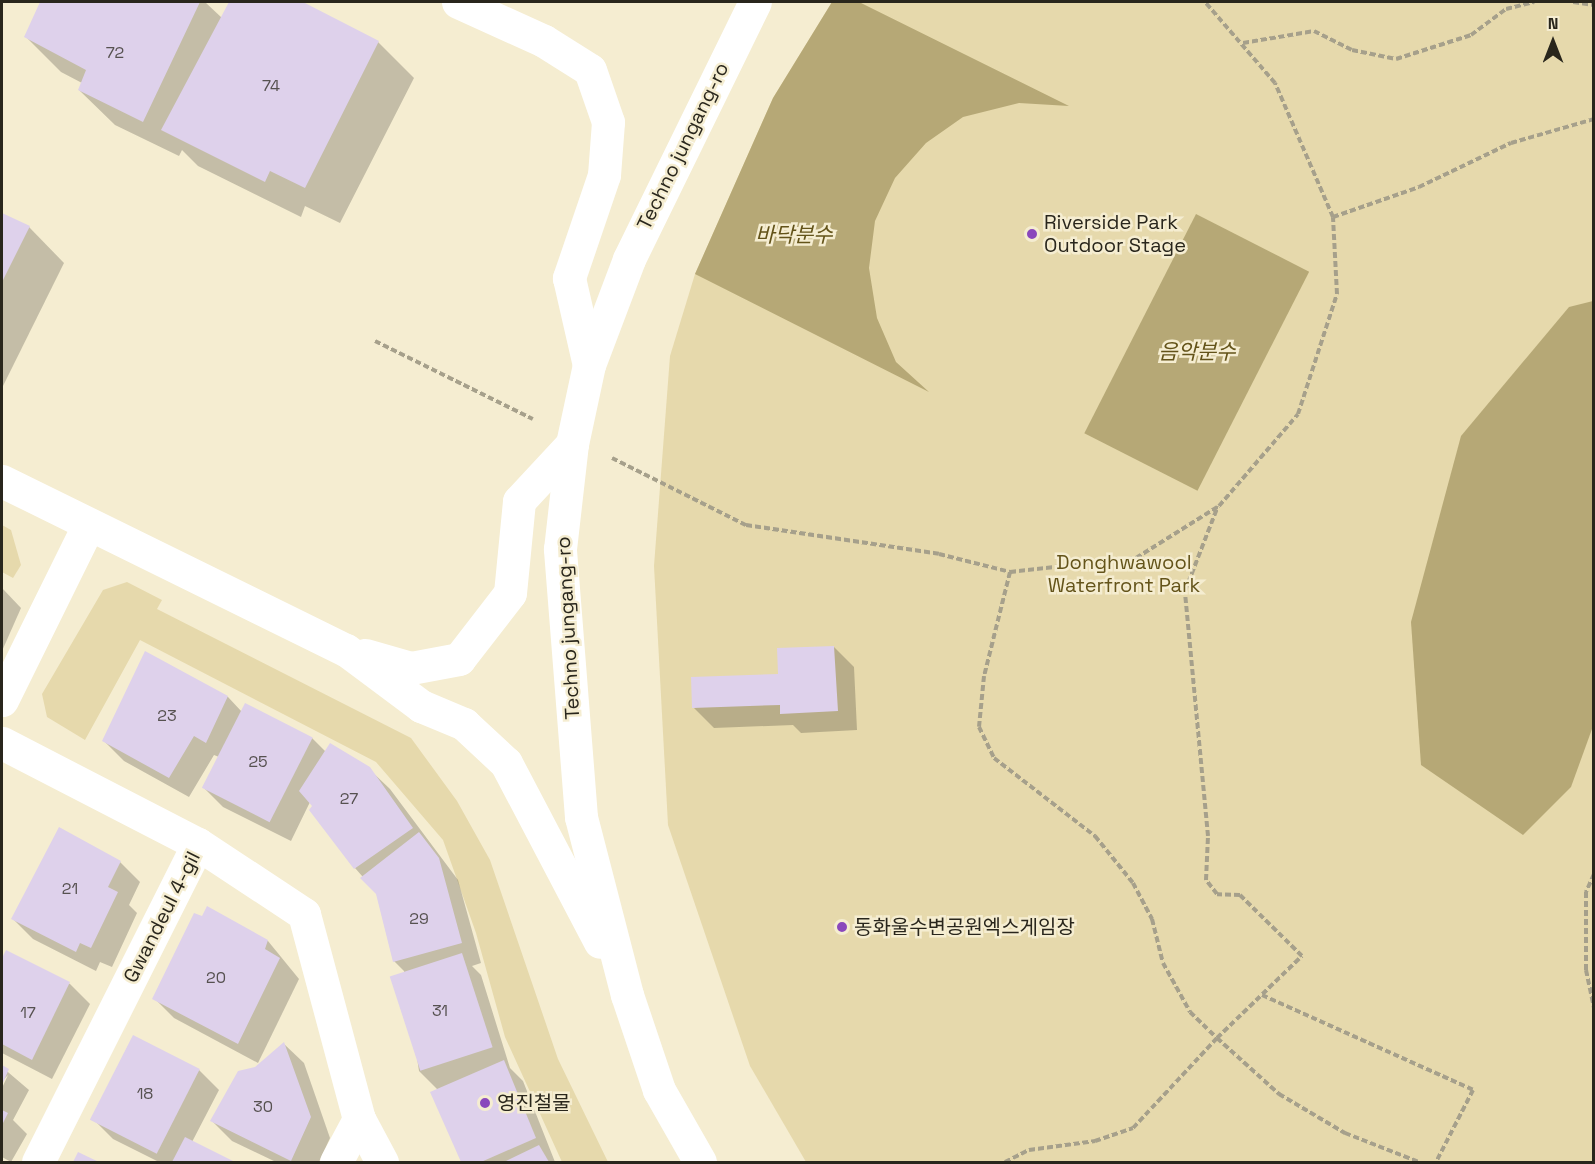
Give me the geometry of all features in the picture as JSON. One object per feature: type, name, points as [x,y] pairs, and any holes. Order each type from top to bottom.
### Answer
[{"type":"main road","points":[[458,2],[544,41],[590,70],[608,122],[603,175],[569,278],[589,365]]},
{"type":"main road","name":"Techno jungang-ro","points":[[700,1162],[659,1089],[627,995],[580,817],[560,549],[572,444],[589,365],[629,259],[756,2]]},
{"type":"main road","points":[[346,650],[411,668],[459,659],[510,593],[519,501],[572,444]]},
{"type":"main road","points":[[2,481],[346,650],[421,706],[464,724],[506,763],[627,995]]},
{"type":"main road","points":[[2,700],[89,524]]},
{"type":"main road","points":[[2,743],[198,844]]},
{"type":"main road","name":"Gwandeul 4-gil","points":[[38,1162],[198,844],[304,914],[359,1119],[382,1162]]},
{"type":"main road","points":[[336,1162],[359,1119]]},
{"type":"path","points":[[683,493],[746,525],[939,554],[1010,572],[1136,558],[1219,506],[1298,414],[1337,294],[1333,217],[1275,83],[1205,2]]},
{"type":"path","points":[[1242,43],[1314,31],[1352,50],[1396,59],[1471,35],[1506,9],[1534,2]]},
{"type":"path","points":[[1574,2],[1593,5]]},
{"type":"path","points":[[1333,217],[1419,187],[1511,143],[1593,119]]},
{"type":"path","points":[[375,341],[438,372]]},
{"type":"path","points":[[1005,1162],[1029,1150],[1095,1142],[1133,1128],[1217,1038],[1302,956],[1240,895],[1217,894],[1206,880],[1208,836],[1185,591],[1219,506]]},
{"type":"path","points":[[1010,572],[984,676],[979,727],[994,758],[1095,836],[1126,875],[1152,919],[1164,963],[1190,1012],[1217,1038],[1279,1094],[1345,1132],[1419,1162]]},
{"type":"path","points":[[1593,874],[1586,892],[1586,970],[1593,1008]]},
{"type":"path","points":[[1262,995],[1473,1090],[1436,1162]]},
{"type":"green space","name":"Donghwawool Waterfront Park","points":[[832,2],[1593,2],[1593,1162],[806,1162],[750,1066],[668,825],[654,566],[670,356],[695,274],[773,98]]},
{"type":"green space","points":[[2,525],[11,530],[21,565],[13,578],[2,572]]},
{"type":"green space","points":[[127,582],[162,600],[157,609],[411,738],[457,801],[490,860],[558,1059],[608,1162],[562,1162],[505,1037],[476,933],[443,840],[376,762],[140,640],[85,740],[47,717],[42,694],[103,590]]},
{"type":"water","name":"바닥분수","points":[[832,2],[859,2],[1069,106],[1019,103],[963,117],[926,143],[895,178],[875,221],[869,268],[877,318],[896,362],[929,392],[695,274],[773,98]]},
{"type":"water","name":"음악분수","points":[[1196,214],[1309,272],[1197,491],[1084,433]]},
{"type":"water","points":[[1593,301],[1592,729],[1571,787],[1523,835],[1421,765],[1411,622],[1461,436],[1569,307]]},
{"type":"building","points":[[40,2],[200,2],[143,122],[78,90],[86,70],[24,37]]},
{"type":"building","points":[[229,2],[303,2],[379,41],[305,188],[270,171],[265,182],[161,130]]},
{"type":"building","points":[[2,213],[30,226],[2,282]]},
{"type":"building","points":[[834,646],[838,711],[780,714],[780,705],[692,708],[691,677],[778,674],[777,648]]},
{"type":"building","points":[[145,651],[228,696],[206,743],[194,736],[169,778],[102,741]]},
{"type":"building","points":[[245,703],[313,738],[270,822],[202,788]]},
{"type":"building","points":[[330,743],[370,767],[413,828],[354,869],[309,810],[312,806],[299,791]]},
{"type":"building","points":[[59,827],[121,861],[108,887],[118,892],[91,948],[80,943],[76,952],[11,919]]},
{"type":"building","points":[[419,832],[439,858],[462,943],[393,962],[376,894],[360,878]]},
{"type":"building","points":[[207,906],[268,940],[265,949],[280,958],[238,1044],[152,999],[194,913],[202,916]]},
{"type":"building","points":[[6,950],[70,982],[32,1060],[2,1044],[2,958]]},
{"type":"building","points":[[462,953],[493,1047],[420,1071],[390,976]]},
{"type":"building","points":[[133,1035],[200,1069],[157,1154],[90,1120]]},
{"type":"building","points":[[284,1042],[311,1117],[291,1161],[210,1121],[238,1071],[255,1067]]},
{"type":"building","points":[[504,1060],[536,1138],[481,1162],[461,1162],[430,1092]]},
{"type":"building","points":[[2,1065],[9,1069],[2,1085]]},
{"type":"building","points":[[2,1110],[8,1113],[2,1125]]},
{"type":"building","points":[[185,1137],[235,1162],[172,1162]]},
{"type":"building","points":[[539,1145],[549,1162],[504,1162]]},
{"type":"building","points":[[78,1152],[99,1162],[73,1162]]},
{"type":"place","name":"Riverside Park Outdoor Stage","points":[[1032,234]]},
{"type":"place","name":"동화울수변공원엑스게임장","points":[[842,927]]},
{"type":"place","name":"영진철물","points":[[485,1103]]}]
